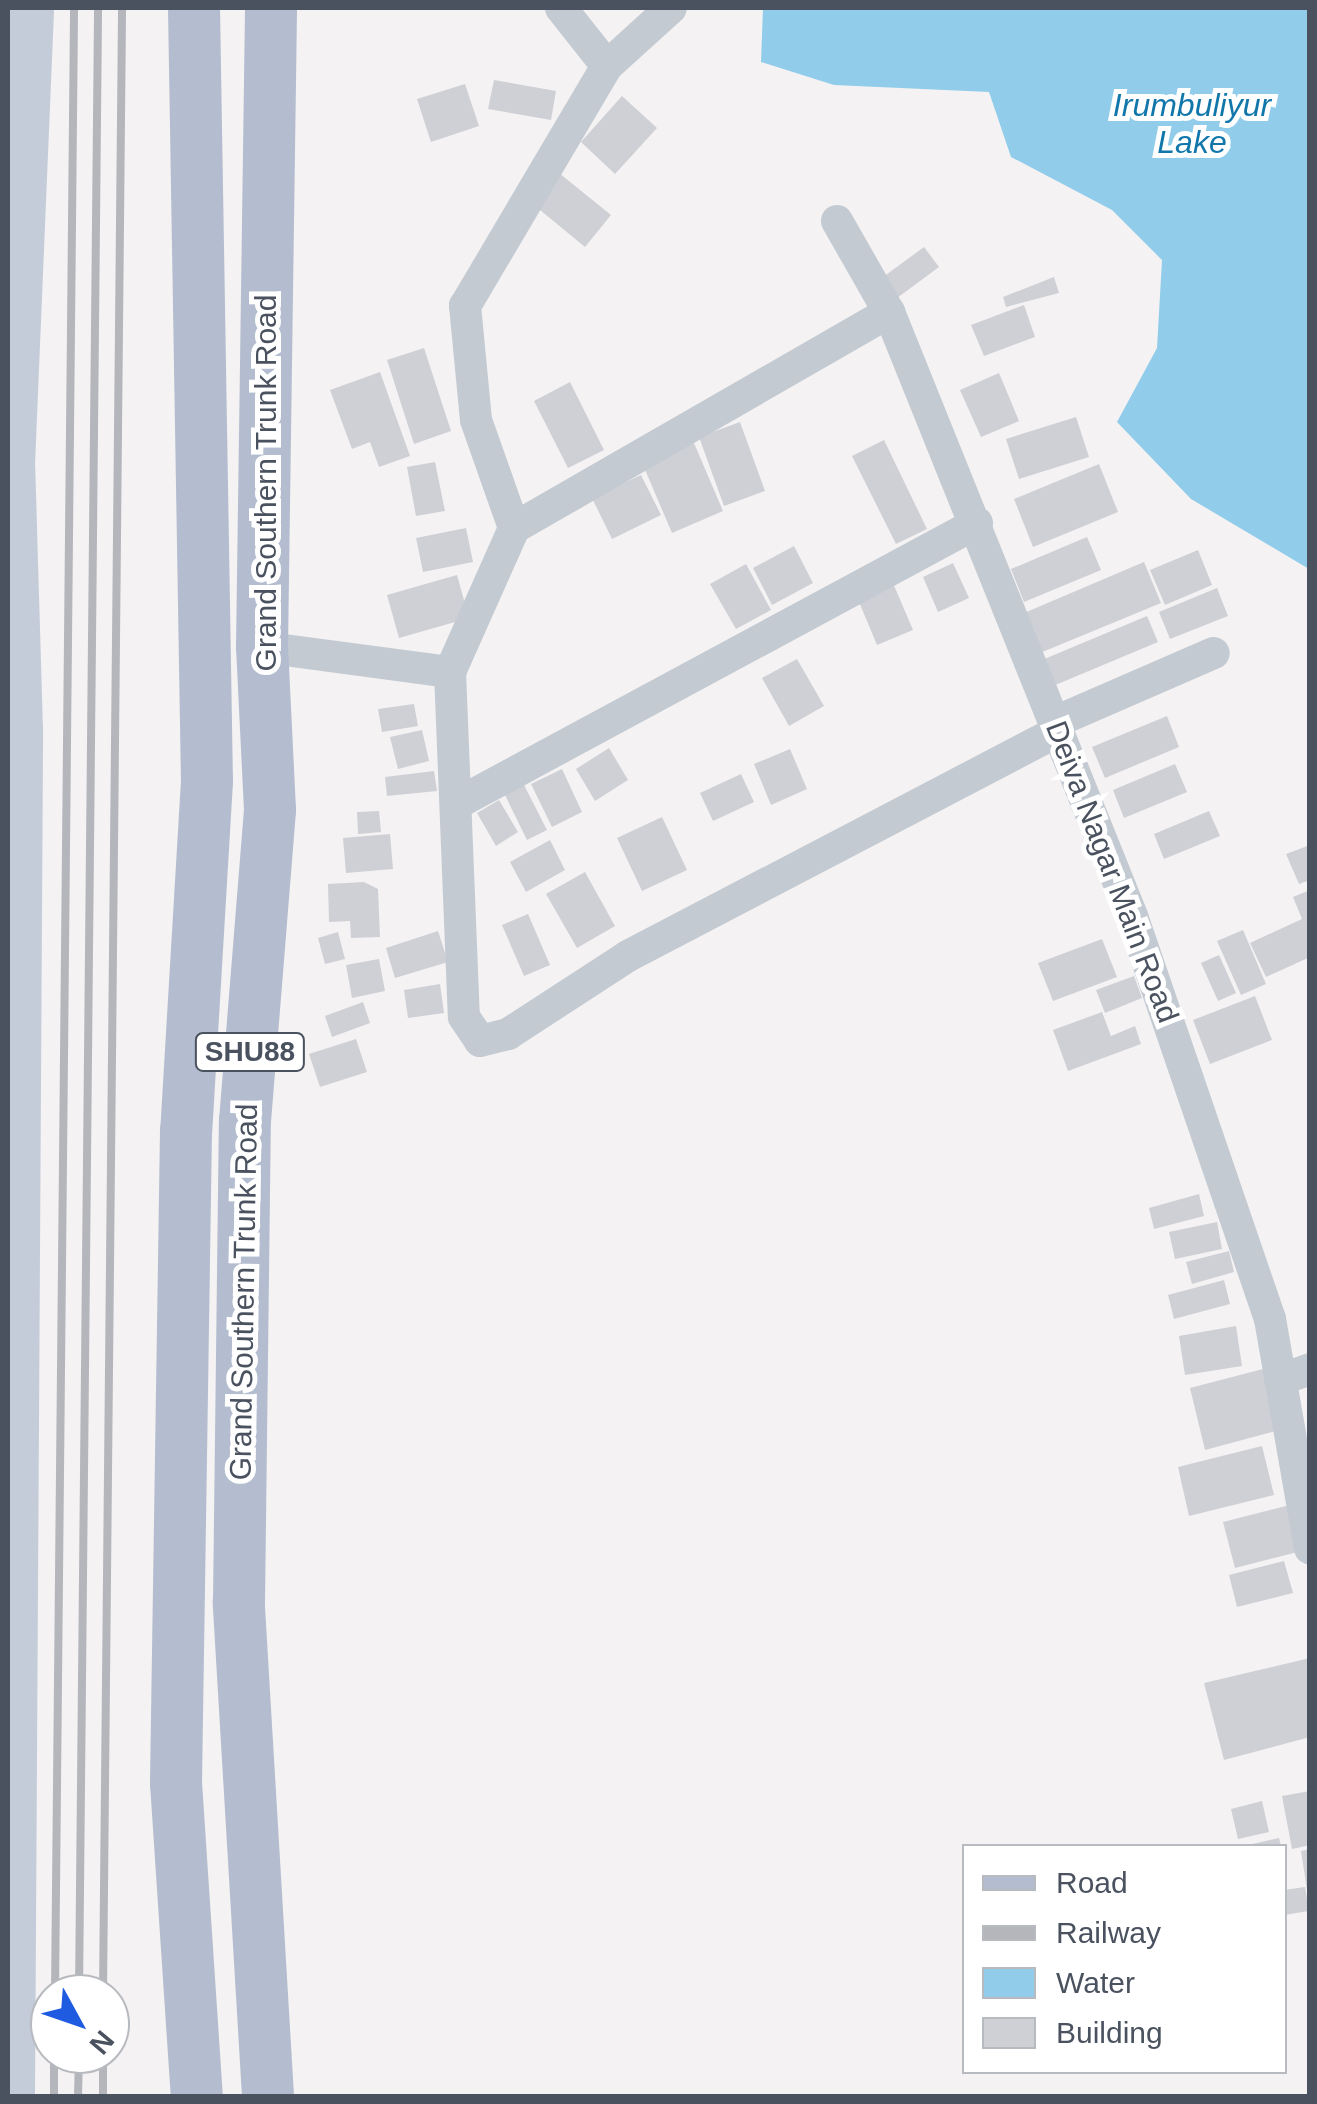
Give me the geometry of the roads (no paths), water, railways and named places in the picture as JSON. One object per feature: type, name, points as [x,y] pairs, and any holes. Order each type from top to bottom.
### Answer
[{"type":"main road","name":"Grand Southern Trunk Road","points":[[194,8],[207,781],[186,1131],[176,1783],[197,2096]]},
{"type":"main road","name":"Grand Southern Trunk Road","points":[[268,2096],[240,1602],[245,1121],[270,810],[262,647],[271,8]]},
{"type":"street","points":[[11,2096],[11,404],[30,8]]},
{"type":"street","points":[[561,8],[607,66]]},
{"type":"street","points":[[514,528],[476,420],[464,306],[607,66],[670,8]]},
{"type":"street","name":"Deiva Nagar Main Road","points":[[837,222],[888,312],[977,523],[1057,726],[1270,1319],[1295,1374],[1310,1548]]},
{"type":"street","points":[[888,312],[514,528],[450,672],[464,1017],[470,1034],[491,1041],[628,956],[1057,726],[1214,654]]},
{"type":"street","points":[[456,804],[977,523]]},
{"type":"street","points":[[262,647],[450,672]]},
{"type":"water","name":"Irumbuliyur Lake","points":[[763,8],[1309,8],[1309,569],[1191,499],[1117,422],[1157,348],[1162,260],[1112,210],[1011,157],[989,92],[834,85],[761,62]]},
{"type":"railway","points":[[55,1974],[74,8]]},
{"type":"railway","points":[[79,1974],[98,8]]},
{"type":"railway","points":[[103,1974],[122,8]]},
{"type":"railway","points":[[54,2074],[54,2096]]},
{"type":"railway","points":[[78,2096],[79,2074]]},
{"type":"railway","points":[[103,2074],[103,2096]]}]
